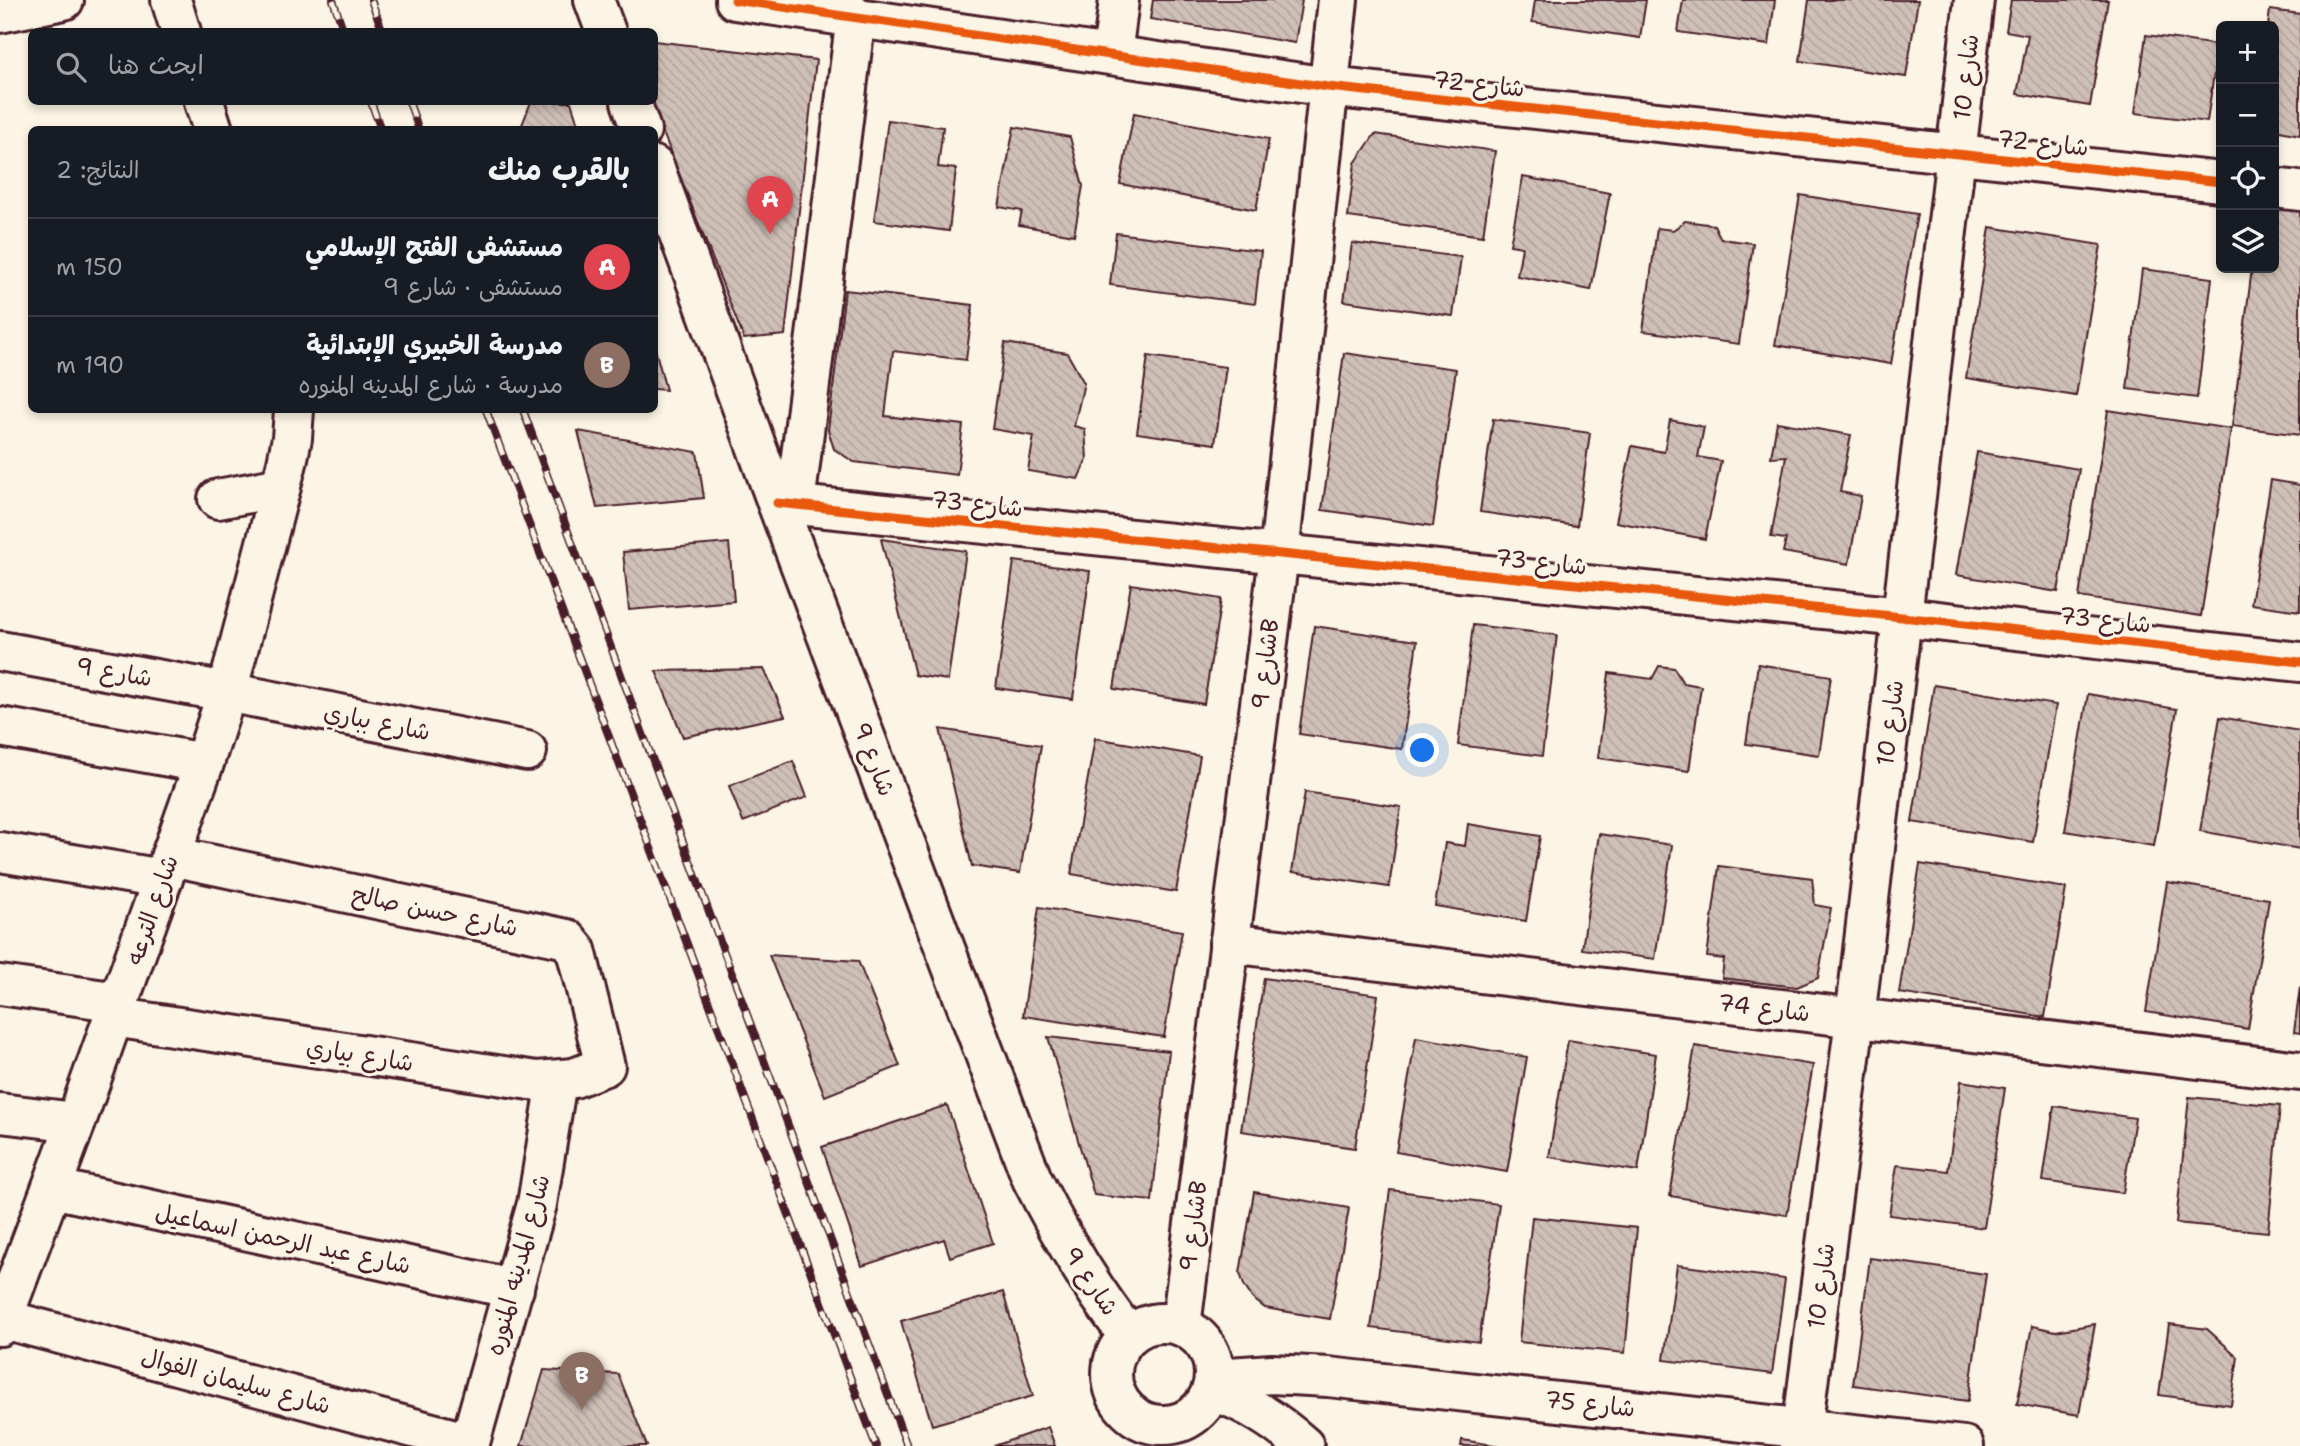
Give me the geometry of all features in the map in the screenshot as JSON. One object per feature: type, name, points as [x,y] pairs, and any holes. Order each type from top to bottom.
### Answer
[{"type":"street","points":[[0,13],[64,0]]},
{"type":"street","points":[[170,0],[180,28]]},
{"type":"street","points":[[594,0],[604,28]]},
{"type":"street","name":"شارع 72","points":[[735,0],[1328,87],[2216,181]]},
{"type":"street","points":[[1112,55],[1119,0]]},
{"type":"street","name":"شارع 9B","points":[[1181,1326],[1279,555],[1338,0]]},
{"type":"street","name":"شارع 10","points":[[1802,1437],[1855,1019],[1975,0]]},
{"type":"street","points":[[786,504],[856,16]]},
{"type":"street","points":[[205,105],[212,126]]},
{"type":"street","points":[[632,105],[640,126]]},
{"type":"street","name":"شارع 9","points":[[658,176],[786,504],[1032,1179],[1075,1261],[1128,1335]]},
{"type":"street","points":[[2279,189],[2300,191]]},
{"type":"street","name":"شارع الترعه","points":[[1,1322],[11,1267],[52,1188],[227,692],[281,487],[295,413]]},
{"type":"street","points":[[218,499],[281,487]]},
{"type":"street","name":"شارع 73","points":[[786,504],[1902,617],[2300,662]]},
{"type":"street","name":"شارع 9","points":[[0,651],[227,692]]},
{"type":"street","name":"شارع بباري","points":[[227,692],[527,751]]},
{"type":"street","points":[[0,727],[204,763]]},
{"type":"street","name":"شارع حسن صالح","points":[[0,852],[167,868],[567,939],[576,950],[605,1066]]},
{"type":"street","name":"شارع 74","points":[[1229,943],[2300,1072]]},
{"type":"street","name":"شارع بياري","points":[[0,985],[116,1010],[515,1078],[557,1081],[590,1073],[605,1066]]},
{"type":"street","name":"شارع المدينه المنوره","points":[[470,1445],[537,1204],[557,1081]]},
{"type":"street","points":[[0,1113],[76,1122]]},
{"type":"street","name":"شارع عبد الرحمن اسماعيل","points":[[52,1188],[514,1289]]},
{"type":"street","name":"شارع سليمان الفوال","points":[[1,1322],[470,1445]]},
{"type":"street","points":[[1162,1323],[1181,1326],[1199,1338],[1211,1356],[1213,1384],[1205,1405],[1193,1416],[1178,1424],[1161,1426],[1145,1434],[1114,1394],[1110,1373],[1115,1352],[1128,1335],[1144,1326],[1162,1323]]},
{"type":"street","name":"شارع 75","points":[[1213,1384],[1272,1374],[1328,1377],[1802,1437],[1964,1446]]},
{"type":"street","points":[[1213,1384],[1265,1414],[1304,1446]]},
{"type":"building","points":[[1153,0],[1302,0],[1295,43],[1150,19]]},
{"type":"building","points":[[1535,0],[1646,0],[1640,38],[1532,22]]},
{"type":"building","points":[[1683,0],[1775,0],[1769,45],[1678,32]]},
{"type":"building","points":[[1809,0],[1918,0],[1906,77],[1800,61]]},
{"type":"building","points":[[2011,0],[2108,0],[2090,106],[2017,94],[2028,35],[2006,31]]},
{"type":"building","points":[[2270,10],[2300,14],[2300,135],[2279,131],[2279,21],[2269,21]]},
{"type":"building","points":[[2146,35],[2216,45],[2207,122],[2135,113]]},
{"type":"building","points":[[658,41],[816,60],[785,335],[744,339],[652,105],[658,105]]},
{"type":"building","points":[[530,105],[572,105],[579,126],[522,126]]},
{"type":"building","points":[[1134,113],[1269,139],[1256,210],[1120,184]]},
{"type":"building","points":[[888,120],[943,127],[938,167],[956,169],[949,231],[874,221]]},
{"type":"building","points":[[1014,127],[1070,137],[1083,186],[1074,235],[1019,225],[1022,211],[999,207]]},
{"type":"building","points":[[1375,134],[1495,151],[1483,236],[1348,217],[1355,163]]},
{"type":"building","points":[[1523,177],[1610,193],[1591,290],[1517,276],[1522,247],[1510,245]]},
{"type":"building","points":[[1800,195],[1917,214],[1891,364],[1775,345]]},
{"type":"building","points":[[2279,202],[2300,204],[2300,435],[2232,426],[2251,273],[2279,273]]},
{"type":"building","points":[[1685,221],[1714,225],[1721,239],[1753,243],[1739,344],[1643,331],[1657,228],[1673,230]]},
{"type":"building","points":[[1990,227],[2101,245],[2076,396],[1966,378]]},
{"type":"building","points":[[1116,233],[1261,251],[1255,304],[1110,285]]},
{"type":"building","points":[[1352,243],[1461,257],[1453,316],[1344,301]]},
{"type":"building","points":[[2142,269],[2212,278],[2197,398],[2127,389]]},
{"type":"building","points":[[845,290],[973,305],[966,360],[893,351],[885,416],[963,425],[957,475],[854,462],[834,449],[828,430]]},
{"type":"building","points":[[1005,343],[1067,353],[1084,383],[1074,426],[1085,429],[1087,459],[1078,479],[1028,471],[1034,436],[992,429]]},
{"type":"building","points":[[1344,353],[1456,369],[1433,526],[1322,510]]},
{"type":"building","points":[[1148,356],[1226,367],[1215,444],[1137,433]]},
{"type":"building","points":[[658,360],[666,390],[658,389]]},
{"type":"building","points":[[2108,410],[2231,429],[2201,616],[2079,597]]},
{"type":"building","points":[[1493,419],[1590,433],[1577,526],[1480,512]]},
{"type":"building","points":[[1670,420],[1704,427],[1698,457],[1721,461],[1705,539],[1616,522],[1632,446],[1664,452]]},
{"type":"building","points":[[1777,422],[1851,435],[1840,492],[1861,496],[1849,564],[1783,552],[1786,539],[1771,537],[1786,456],[1771,457]]},
{"type":"building","points":[[578,431],[697,452],[704,498],[597,508]]},
{"type":"building","points":[[1977,452],[2079,469],[2058,592],[1956,575]]},
{"type":"building","points":[[2271,480],[2300,485],[2300,611],[2251,604]]},
{"type":"building","points":[[881,539],[966,551],[948,680],[915,675]]},
{"type":"building","points":[[729,543],[734,601],[629,610],[623,552]]},
{"type":"building","points":[[1014,561],[1090,571],[1073,699],[996,688]]},
{"type":"building","points":[[1131,584],[1221,599],[1204,704],[1114,689]]},
{"type":"building","points":[[1473,625],[1557,635],[1542,756],[1458,745]]},
{"type":"building","points":[[1314,626],[1417,641],[1402,749],[1299,734]]},
{"type":"building","points":[[1758,664],[1831,676],[1819,755],[1746,744]]},
{"type":"building","points":[[1659,666],[1674,668],[1683,683],[1701,686],[1689,771],[1598,758],[1609,673],[1652,679]]},
{"type":"building","points":[[764,669],[785,716],[683,737],[656,671]]},
{"type":"building","points":[[1934,685],[2056,705],[2033,842],[1912,822]]},
{"type":"building","points":[[2088,694],[2177,709],[2154,846],[2065,831]]},
{"type":"building","points":[[2220,717],[2300,731],[2300,849],[2200,831]]},
{"type":"building","points":[[940,729],[1041,745],[1020,873],[972,866]]},
{"type":"building","points":[[1095,738],[1200,756],[1176,892],[1071,874]]},
{"type":"building","points":[[793,761],[807,797],[743,822],[729,786]]},
{"type":"building","points":[[1305,792],[1401,807],[1389,887],[1292,872]]},
{"type":"building","points":[[1468,824],[1540,836],[1526,921],[1435,906],[1445,843],[1465,846]]},
{"type":"building","points":[[1599,834],[1672,845],[1655,959],[1582,949]]},
{"type":"building","points":[[1920,864],[2066,888],[2045,1017],[1899,993]]},
{"type":"building","points":[[1719,866],[1812,878],[1815,905],[1831,908],[1818,978],[1797,987],[1722,978],[1724,959],[1707,957]]},
{"type":"building","points":[[2167,882],[2269,899],[2248,1029],[2146,1012]]},
{"type":"building","points":[[1039,907],[1182,931],[1164,1037],[1023,1016]]},
{"type":"building","points":[[769,955],[858,961],[900,1066],[825,1096]]},
{"type":"building","points":[[1264,978],[1378,995],[1355,1148],[1241,1131]]},
{"type":"building","points":[[2300,987],[2300,1033],[2294,1032]]},
{"type":"building","points":[[1048,1037],[1169,1051],[1152,1201],[1094,1195]]},
{"type":"building","points":[[1416,1037],[1527,1057],[1507,1172],[1396,1152]]},
{"type":"building","points":[[1568,1040],[1656,1054],[1638,1171],[1549,1157]]},
{"type":"building","points":[[1695,1046],[1813,1065],[1787,1215],[1670,1196]]},
{"type":"building","points":[[1961,1081],[2005,1088],[1984,1228],[1889,1215],[1897,1165],[1948,1171]]},
{"type":"building","points":[[2189,1097],[2280,1106],[2268,1232],[2176,1223]]},
{"type":"building","points":[[947,1105],[993,1243],[950,1257],[944,1239],[862,1266],[822,1147]]},
{"type":"building","points":[[2054,1106],[2135,1118],[2123,1193],[2043,1181]]},
{"type":"building","points":[[1390,1190],[1499,1204],[1479,1342],[1371,1328]]},
{"type":"building","points":[[1254,1192],[1349,1208],[1330,1319],[1265,1308],[1252,1298],[1244,1285],[1240,1273]]},
{"type":"building","points":[[1532,1217],[1637,1228],[1625,1353],[1519,1342]]},
{"type":"building","points":[[1870,1258],[1986,1274],[1968,1401],[1853,1385]]},
{"type":"building","points":[[1677,1265],[1785,1279],[1772,1374],[1664,1360]]},
{"type":"building","points":[[1003,1292],[1033,1396],[932,1425],[901,1321]]},
{"type":"building","points":[[2095,1324],[2079,1415],[2017,1404],[2032,1326],[2056,1331]]},
{"type":"building","points":[[2169,1324],[2207,1329],[2238,1357],[2231,1405],[2159,1395]]},
{"type":"building","points":[[544,1370],[618,1374],[647,1446],[521,1446]]},
{"type":"building","points":[[1048,1427],[1055,1446],[994,1446]]},
{"type":"building","points":[[1462,1440],[1500,1446],[1461,1446]]},
{"type":"railway","points":[[333,0],[343,28]]},
{"type":"railway","points":[[371,0],[382,28]]},
{"type":"railway","points":[[372,105],[380,126]]},
{"type":"railway","points":[[410,105],[418,126]]},
{"type":"railway","points":[[487,413],[876,1446]]},
{"type":"railway","points":[[524,413],[907,1446]]},
{"type":"cycle path","points":[[735,0],[1328,87],[2216,181]]},
{"type":"cycle path","points":[[777,503],[1902,617],[2300,662]]},
{"type":"place","name":"مستشفى الفتح الإسلامي","points":[[770,234]]},
{"type":"place","name":"مدرسة الخبيري الإبتدائية","points":[[582,1410]]}]
